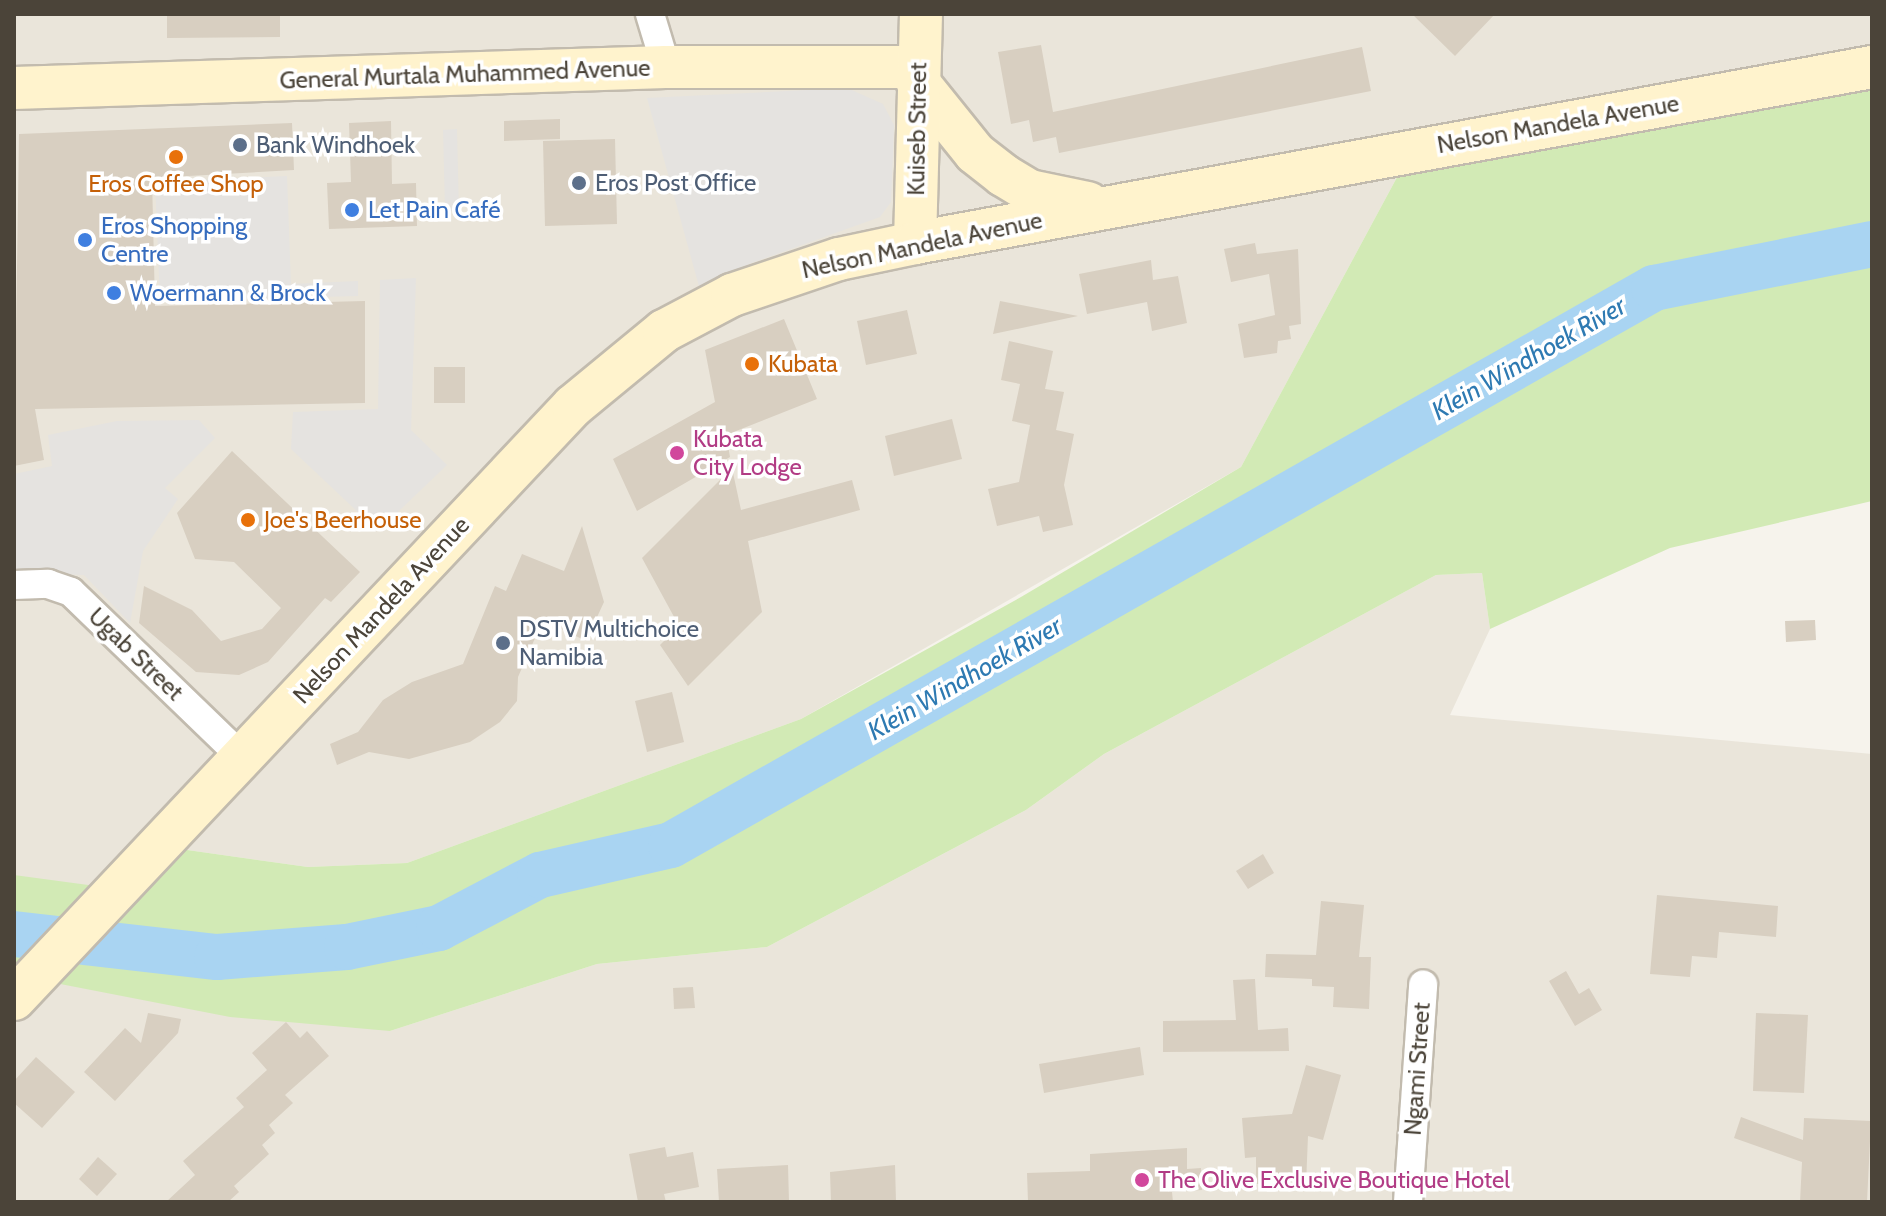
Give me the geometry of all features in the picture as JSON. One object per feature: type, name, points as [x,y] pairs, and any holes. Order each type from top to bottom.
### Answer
[{"type":"main road","name":"Kuiseb Street","points":[[915,243],[917,74],[921,14]]},
{"type":"main road","name":"General Murtala Muhammed Avenue","points":[[14,88],[666,67],[917,74]]},
{"type":"main road","name":"Nelson Mandela Avenue","points":[[14,999],[613,369],[664,331],[732,295],[839,259],[915,243],[1872,67]]},
{"type":"main road","points":[[917,74],[975,153],[1003,175],[1030,191],[1109,207]]},
{"type":"street","points":[[650,14],[666,67]]},
{"type":"street","name":"Ugab Street","points":[[14,585],[48,584],[71,592],[242,757]]},
{"type":"street","name":"Ngami Street","points":[[1408,1202],[1423,985]]},
{"type":"shaded area","points":[[14,14],[1872,14],[1872,67],[1409,155],[1241,467],[801,719],[407,863],[308,867],[159,846],[390,1031],[597,964],[767,947],[1026,810],[1104,754],[1436,575],[1482,573],[1490,629],[1450,715],[1872,754],[1872,1202],[14,1202]]},
{"type":"shaded area","points":[[847,88],[883,104],[894,125],[891,202],[880,217],[749,264],[700,290],[647,98]]},
{"type":"shaded area","points":[[457,129],[459,211],[445,211],[443,130]]},
{"type":"shaded area","points":[[287,176],[291,284],[358,281],[358,296],[160,301],[155,182]]},
{"type":"shaded area","points":[[416,278],[411,430],[447,465],[378,531],[291,449],[293,412],[378,409],[380,280]]},
{"type":"shaded area","points":[[199,420],[215,438],[165,488],[178,499],[143,551],[130,623],[84,575],[14,573],[14,474],[52,466],[48,435],[117,421]]},
{"type":"green space","points":[[1872,67],[1872,501],[1670,548],[1490,629],[1482,573],[1436,575],[1104,754],[1026,810],[767,947],[597,964],[390,1031],[230,1017],[14,975],[14,875],[118,889],[159,846],[308,867],[407,863],[801,719],[1021,597],[1241,467],[1409,155]]},
{"type":"building","points":[[167,14],[280,14],[280,37],[167,38]]},
{"type":"building","points":[[1412,14],[1495,14],[1455,56]]},
{"type":"building","points":[[1041,45],[1053,112],[1362,47],[1371,91],[1059,153],[1056,137],[1033,142],[1029,120],[1011,124],[998,52]]},
{"type":"building","points":[[560,119],[560,139],[504,141],[504,121]]},
{"type":"building","points":[[391,121],[392,184],[416,183],[417,226],[329,229],[327,183],[351,182],[349,123]]},
{"type":"building","name":"Eros Shopping Centre","points":[[292,123],[294,170],[152,178],[155,306],[365,301],[365,403],[35,409],[44,460],[14,466],[19,134]]},
{"type":"building","points":[[615,139],[617,224],[545,226],[543,141]]},
{"type":"building","points":[[1255,243],[1257,254],[1298,249],[1301,324],[1289,326],[1291,339],[1278,341],[1277,353],[1244,358],[1238,324],[1275,315],[1269,274],[1231,282],[1224,249]]},
{"type":"building","points":[[1151,260],[1153,280],[1178,276],[1187,323],[1152,331],[1147,302],[1087,314],[1079,274]]},
{"type":"building","points":[[1000,301],[1078,316],[993,334]]},
{"type":"building","points":[[907,310],[917,354],[866,365],[857,321]]},
{"type":"building","points":[[784,319],[817,399],[726,435],[730,457],[637,511],[613,459],[715,402],[705,350]]},
{"type":"building","points":[[1009,341],[1053,351],[1045,389],[1064,392],[1056,430],[1074,434],[1064,485],[1073,525],[1043,532],[1039,516],[997,526],[988,489],[1019,482],[1030,425],[1012,421],[1020,384],[1001,380]]},
{"type":"building","points":[[434,367],[465,367],[465,403],[434,403]]},
{"type":"building","points":[[952,419],[962,459],[894,476],[885,436]]},
{"type":"building","points":[[232,451],[360,572],[331,602],[325,598],[268,662],[239,675],[196,672],[139,623],[144,586],[192,610],[221,641],[262,629],[281,608],[234,562],[195,559],[177,513]]},
{"type":"building","points":[[732,468],[741,510],[852,480],[860,510],[748,541],[762,612],[688,686],[660,645],[679,626],[642,558]]},
{"type":"building","name":"DSTV Multichoice Namibia","points":[[582,526],[604,602],[586,641],[543,620],[518,677],[517,701],[500,722],[470,742],[409,759],[369,752],[337,765],[330,744],[358,732],[383,700],[412,682],[463,664],[495,586],[506,591],[522,554],[564,571]]},
{"type":"building","points":[[1815,620],[1816,640],[1786,642],[1785,621]]},
{"type":"building","points":[[672,692],[684,742],[647,752],[635,701]]},
{"type":"building","points":[[1263,854],[1274,873],[1248,889],[1236,871]]},
{"type":"building","points":[[1657,895],[1778,906],[1776,937],[1719,932],[1717,958],[1692,956],[1690,977],[1650,974]]},
{"type":"building","points":[[1321,901],[1364,905],[1359,957],[1371,957],[1369,1009],[1333,1007],[1334,987],[1312,986],[1312,979],[1265,977],[1266,954],[1316,955]]},
{"type":"building","points":[[1566,971],[1579,994],[1589,988],[1602,1010],[1575,1026],[1549,981]]},
{"type":"building","points":[[1255,979],[1258,1030],[1288,1028],[1289,1051],[1163,1052],[1163,1021],[1236,1020],[1233,980]]},
{"type":"building","points":[[693,987],[695,1008],[674,1009],[673,988]]},
{"type":"building","points":[[148,1013],[181,1019],[178,1033],[115,1101],[84,1072],[125,1028],[141,1043]]},
{"type":"building","points":[[1756,1013],[1808,1015],[1804,1093],[1753,1091]]},
{"type":"building","points":[[286,1022],[300,1038],[307,1031],[329,1056],[285,1095],[293,1103],[269,1125],[275,1133],[262,1145],[269,1154],[234,1186],[239,1192],[228,1202],[166,1202],[195,1175],[183,1161],[244,1107],[236,1098],[267,1070],[252,1053]]},
{"type":"building","points":[[1140,1047],[1144,1075],[1044,1093],[1039,1064]]},
{"type":"building","points":[[36,1057],[75,1092],[42,1128],[14,1103],[14,1081]]},
{"type":"building","points":[[1306,1065],[1341,1075],[1323,1140],[1308,1136],[1306,1185],[1256,1184],[1256,1157],[1245,1158],[1242,1118],[1292,1114]]},
{"type":"building","points":[[1741,1117],[1803,1140],[1804,1118],[1871,1121],[1867,1202],[1800,1202],[1802,1162],[1734,1138]]},
{"type":"building","points":[[665,1147],[667,1157],[693,1152],[699,1187],[664,1194],[666,1202],[638,1202],[629,1154]]},
{"type":"building","points":[[1187,1148],[1187,1169],[1201,1168],[1202,1190],[1172,1192],[1173,1202],[1028,1202],[1027,1173],[1090,1171],[1090,1154]]},
{"type":"building","points":[[98,1157],[117,1174],[97,1196],[79,1179]]},
{"type":"building","points":[[788,1165],[789,1202],[719,1202],[717,1169]]},
{"type":"building","points":[[895,1165],[896,1202],[831,1202],[830,1172]]},
{"type":"waterway","name":"Klein Windhoek River","points":[[14,934],[217,957],[347,947],[439,928],[540,875],[671,845],[1654,288],[1872,244]]},
{"type":"place","name":"Bank Windhoek","points":[[240,145]]},
{"type":"place","name":"Eros Coffee Shop","points":[[176,157]]},
{"type":"place","name":"Eros Post Office","points":[[579,183]]},
{"type":"place","name":"Let Pain Café","points":[[352,210]]},
{"type":"place","name":"Eros Shopping Centre","points":[[85,240]]},
{"type":"place","name":"Woermann & Brock","points":[[114,293]]},
{"type":"place","name":"Kubata","points":[[752,364]]},
{"type":"place","name":"Kubata City Lodge","points":[[677,453]]},
{"type":"place","name":"Joe's Beerhouse","points":[[248,520]]},
{"type":"place","name":"DSTV Multichoice Namibia","points":[[503,643]]},
{"type":"place","name":"The Olive Exclusive Boutique Hotel","points":[[1142,1180]]}]
